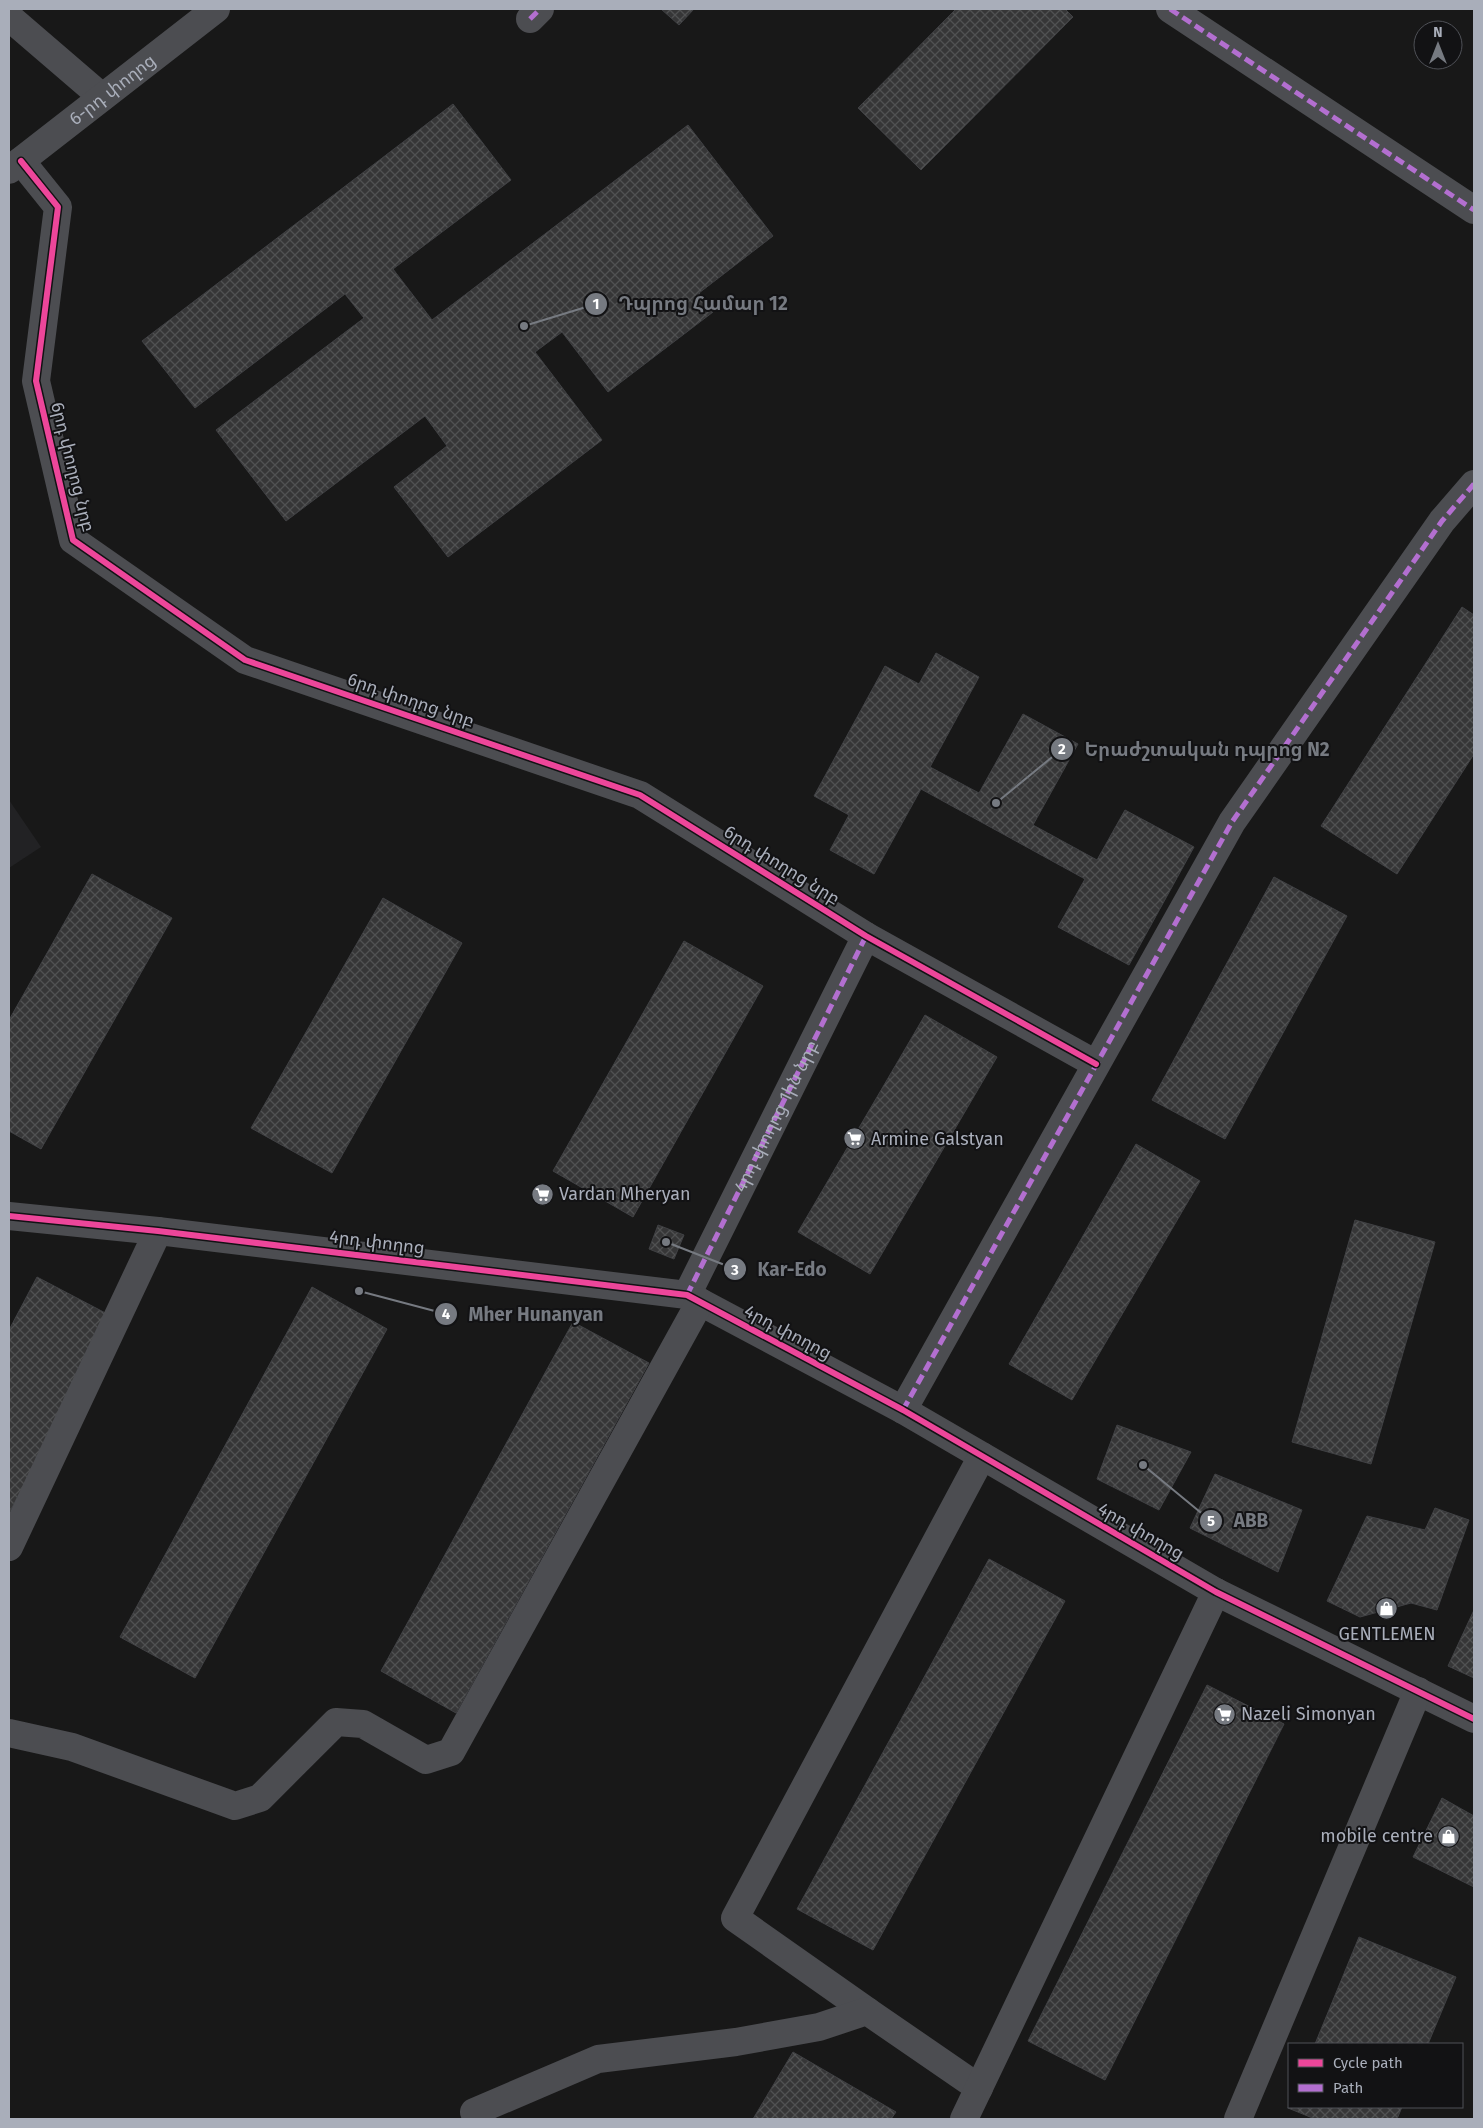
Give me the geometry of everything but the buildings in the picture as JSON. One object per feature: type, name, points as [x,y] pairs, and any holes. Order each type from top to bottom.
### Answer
[{"type":"street","name":"6-րդ փողոց","points":[[15,166],[216,9]]},
{"type":"street","points":[[1170,9],[1474,210]]},
{"type":"street","points":[[9,17],[102,98]]},
{"type":"street","name":"6րդ փողոց նրբ","points":[[15,166],[58,207],[36,381],[73,540],[245,660],[640,795],[866,936],[1096,1064]]},
{"type":"street","points":[[903,1410],[1232,822],[1442,522],[1474,484]]},
{"type":"street","name":"4րդ փողոց 1ին նրբ","points":[[9,1733],[72,1747],[235,1806],[260,1798],[336,1722],[363,1724],[426,1760],[451,1752],[693,1299],[866,936]]},
{"type":"street","name":"4րդ փողոց","points":[[9,1216],[158,1231],[693,1299],[903,1410],[1216,1592],[1474,1719]]},
{"type":"street","points":[[9,1546],[158,1231]]},
{"type":"street","points":[[979,2088],[735,1918],[982,1456]]},
{"type":"street","points":[[964,2119],[1216,1592]]},
{"type":"street","points":[[1238,2119],[1418,1691]]},
{"type":"street","points":[[474,2112],[598,2059],[745,2040],[819,2027],[867,2011]]},
{"type":"shaded area","points":[[9,800],[41,847],[9,868]]},
{"type":"marked path","points":[[530,19],[540,9]]},
{"type":"marked path","points":[[1170,9],[1474,210]]},
{"type":"marked path","points":[[903,1410],[1232,822],[1442,521],[1474,484]]},
{"type":"marked path","points":[[687,1295],[866,936]]},
{"type":"cycle path","points":[[21,161],[58,207],[36,381],[73,540],[245,660],[640,795],[866,936],[1096,1064]]},
{"type":"cycle path","points":[[9,1216],[158,1231],[687,1295],[903,1410],[1216,1592],[1474,1719]]},
{"type":"place","name":"Դպրոց Համար 12","points":[[524,326]]},
{"type":"place","name":"Երաժշտական դպրոց N2","points":[[996,803]]},
{"type":"place","name":"Armine Galstyan","points":[[855,1139]]},
{"type":"place","name":"Vardan Mheryan","points":[[543,1194]]},
{"type":"place","name":"Kar-Edo","points":[[666,1242]]},
{"type":"place","name":"Mher Hunanyan","points":[[359,1291]]},
{"type":"place","name":"ABB","points":[[1143,1465]]},
{"type":"place","name":"GENTLEMEN","points":[[1387,1609]]},
{"type":"place","name":"Nazeli Simonyan","points":[[1225,1714]]},
{"type":"place","name":"mobile centre","points":[[1449,1836]]}]
